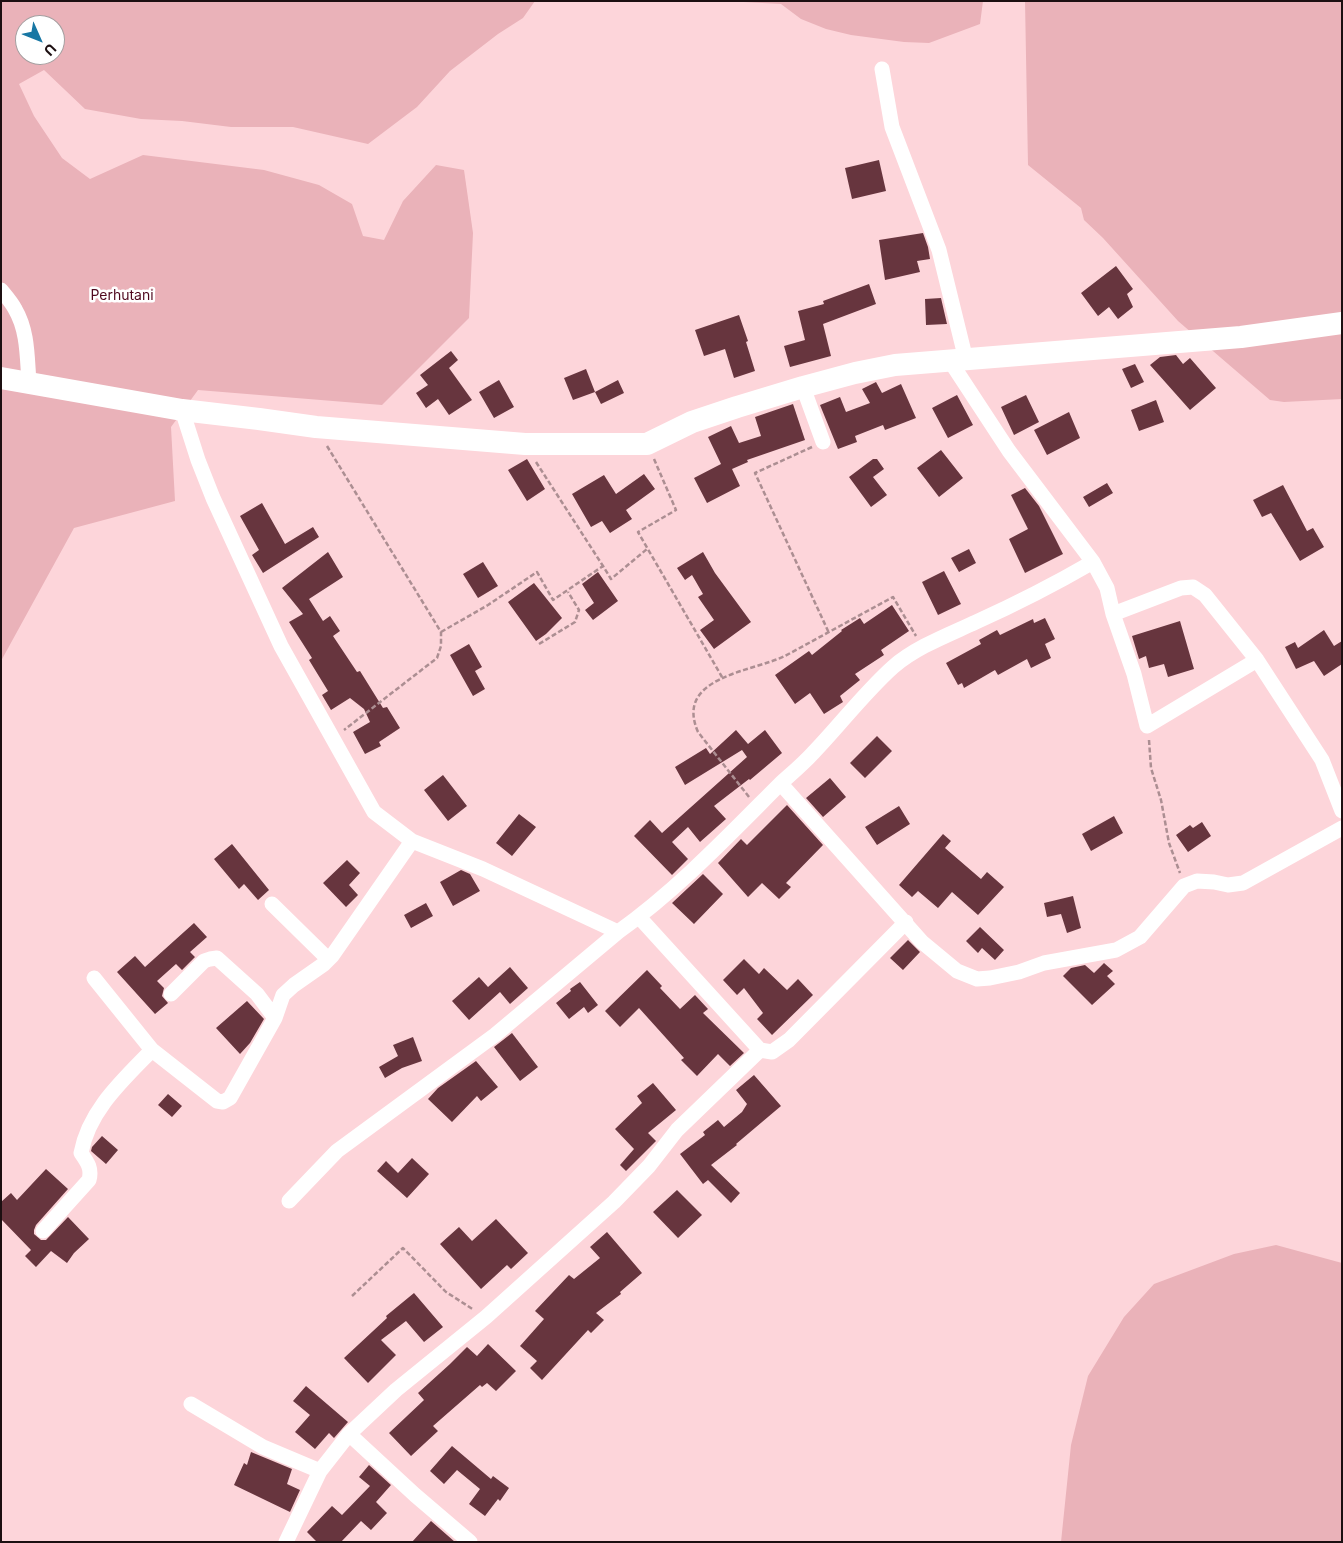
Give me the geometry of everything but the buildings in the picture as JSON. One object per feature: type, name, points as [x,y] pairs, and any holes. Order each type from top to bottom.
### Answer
[{"type":"street","points":[[882,69],[892,127],[938,250],[958,360],[1009,451],[1094,562],[1107,588],[1113,614],[1134,674],[1147,726],[1257,660]]},
{"type":"street","points":[[1,290],[15,309],[22,324],[27,344],[29,382]]},
{"type":"street","points":[[1,378],[182,410],[316,427],[525,444],[647,444],[692,422],[803,387],[854,373],[895,365],[1241,337],[1342,323]]},
{"type":"street","points":[[803,387],[823,442]]},
{"type":"street","points":[[182,410],[198,460],[213,498],[281,646],[374,812],[412,841],[483,869],[618,932]]},
{"type":"street","points":[[289,1201],[337,1150],[495,1035],[681,882],[813,754],[894,666],[923,647],[1037,594],[1094,562]]},
{"type":"street","points":[[1113,614],[1181,588],[1193,588],[1205,595],[1257,660],[1322,760],[1342,811]]},
{"type":"street","points":[[781,784],[922,942],[957,971],[977,979],[1019,972],[1044,963],[1116,950],[1140,937],[1184,886],[1197,881],[1228,885],[1243,883],[1342,828]]},
{"type":"street","points":[[94,978],[152,1050],[217,1101],[223,1102],[230,1098],[275,1018],[283,995],[328,959],[412,841]]},
{"type":"street","points":[[272,904],[328,959]]},
{"type":"street","points":[[639,917],[760,1050],[772,1052],[789,1040],[906,922]]},
{"type":"street","points":[[171,994],[204,961],[217,958],[257,994],[275,1018]]},
{"type":"street","points":[[43,1231],[89,1180],[91,1174],[90,1166],[81,1154],[83,1143],[106,1099],[152,1050]]},
{"type":"street","points":[[286,1542],[320,1471],[349,1434],[396,1390],[486,1318],[614,1202],[649,1166],[677,1130],[760,1050]]},
{"type":"street","points":[[191,1404],[263,1446],[320,1471]]},
{"type":"street","points":[[349,1434],[415,1495],[470,1542]]},
{"type":"path","points":[[316,427],[441,632],[441,646],[437,658],[333,739]]},
{"type":"path","points":[[823,442],[755,473],[829,633]]},
{"type":"path","points":[[525,444],[611,579],[647,549]]},
{"type":"path","points":[[647,444],[676,510],[638,532],[722,677]]},
{"type":"path","points":[[441,632],[488,605],[537,572],[553,600],[602,566]]},
{"type":"path","points":[[539,644],[575,622],[579,610],[567,591]]},
{"type":"path","points":[[758,808],[698,732],[692,720],[697,696],[722,677],[771,662],[829,633],[893,597],[923,647]]},
{"type":"path","points":[[1147,726],[1151,768],[1161,800],[1169,843],[1184,886]]},
{"type":"path","points":[[352,1296],[403,1248],[446,1292],[486,1318]]},
{"type":"green space","name":"Perhutani","points":[[1,1],[535,1],[523,18],[498,34],[450,71],[417,107],[368,144],[293,127],[231,127],[182,121],[141,119],[85,109],[44,70],[19,84],[34,116],[62,158],[90,179],[143,155],[264,170],[319,185],[352,204],[363,236],[384,240],[403,201],[436,165],[464,170],[473,233],[469,318],[382,405],[198,390],[171,427],[175,501],[74,528],[1,661]]},
{"type":"green space","points":[[725,1],[983,1],[980,24],[929,43],[904,42],[851,35],[826,29],[801,19],[781,4]]},
{"type":"green space","points":[[1025,1],[1342,1],[1342,399],[1284,402],[1270,400],[1178,321],[1103,238],[1084,220],[1081,208],[1028,165]]},
{"type":"green space","points":[[1276,1245],[1342,1263],[1342,1542],[1061,1542],[1071,1445],[1088,1376],[1124,1317],[1154,1284],[1234,1254]]}]
